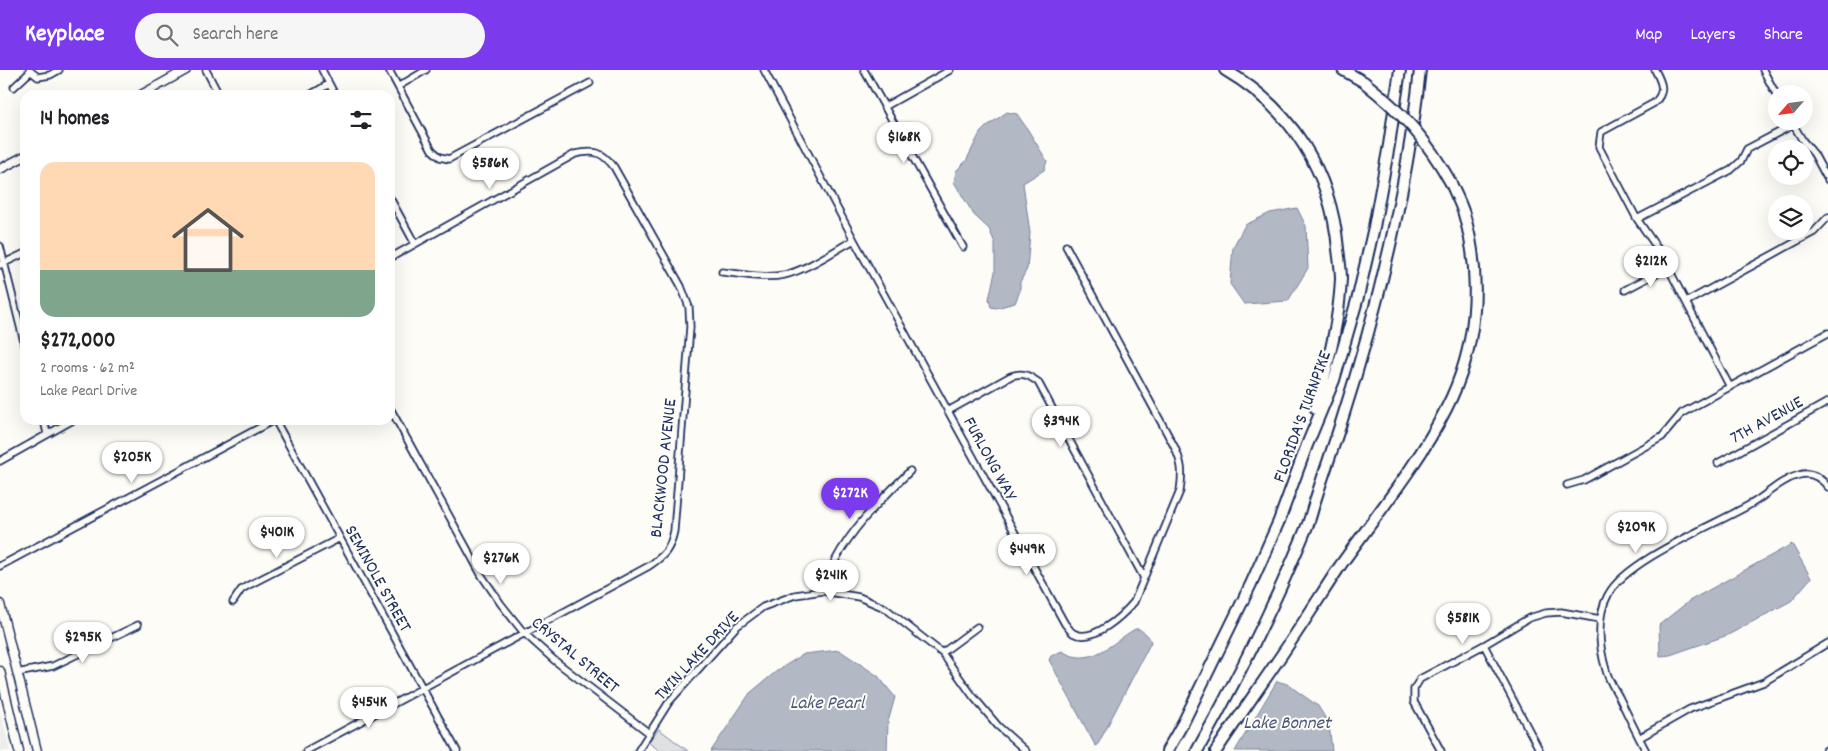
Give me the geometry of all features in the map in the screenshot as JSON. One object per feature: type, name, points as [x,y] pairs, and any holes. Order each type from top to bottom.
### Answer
[{"type":"highway","points":[[1225,70],[1244,81],[1272,105],[1297,134],[1316,166],[1330,200],[1337,234],[1341,277],[1338,314],[1331,353],[1307,445]]},
{"type":"highway","points":[[1216,751],[1339,568],[1428,442],[1459,380],[1468,348],[1474,315],[1475,280],[1472,247],[1466,221],[1451,183],[1436,156],[1417,131],[1391,103],[1364,82],[1343,70]]},
{"type":"highway","name":"FLORIDA'S TURNPIKE","points":[[1167,751],[1183,723],[1251,584],[1279,520],[1334,380],[1358,297],[1374,227],[1388,154],[1400,70]]},
{"type":"highway","points":[[1197,751],[1242,667],[1276,597],[1309,521],[1364,354],[1386,268],[1404,179],[1420,70]]},
{"type":"main road","points":[[150,90],[186,70]]},
{"type":"main road","points":[[0,169],[20,159]]},
{"type":"main road","points":[[0,604],[37,751]]},
{"type":"main road","points":[[0,672],[19,751]]},
{"type":"street","points":[[14,88],[30,71],[38,77],[50,75],[59,70]]},
{"type":"street","points":[[206,70],[216,90]]},
{"type":"street","points":[[322,70],[332,90]]},
{"type":"street","points":[[389,70],[432,150],[440,157],[449,159],[590,82]]},
{"type":"street","points":[[398,86],[426,70]]},
{"type":"street","name":"FURLONG WAY","points":[[764,70],[854,240],[1065,624],[1072,632],[1083,636],[1094,634],[1122,616],[1134,602],[1180,491],[1183,475],[1181,461],[1066,246]]},
{"type":"street","points":[[864,70],[963,247]]},
{"type":"street","points":[[884,107],[950,70]]},
{"type":"street","points":[[1655,70],[1662,83],[1662,92],[1659,98],[1654,103],[1600,132],[1599,147],[1637,219],[1660,252],[1730,387]]},
{"type":"street","points":[[1763,70],[1771,85]]},
{"type":"street","points":[[319,90],[329,84]]},
{"type":"street","points":[[1637,219],[1731,170],[1741,160],[1747,150],[1780,130]]},
{"type":"street","points":[[1796,130],[1802,141],[1814,154],[1828,180]]},
{"type":"street","name":"BLACKWOOD AVENUE","points":[[306,751],[649,566],[659,559],[671,545],[674,531],[690,328],[688,307],[681,286],[614,167],[607,158],[597,152],[575,154],[415,244]]},
{"type":"street","points":[[395,207],[415,244],[395,255]]},
{"type":"street","points":[[1686,302],[1814,232],[1828,217]]},
{"type":"street","points":[[722,272],[768,276],[784,275],[798,271],[854,240]]},
{"type":"street","points":[[0,246],[2,264],[20,328]]},
{"type":"street","points":[[2,264],[20,255]]},
{"type":"street","points":[[1625,290],[1668,267]]},
{"type":"street","points":[[1568,484],[1584,480],[1662,437],[1682,412],[1828,333]]},
{"type":"street","points":[[948,411],[1011,376],[1020,373],[1038,382],[1144,578]]},
{"type":"street","name":"7TH AVENUE","points":[[1718,463],[1828,402]]},
{"type":"street","name":"CRYSTAL STREET","points":[[395,417],[482,576],[524,634],[554,660],[649,732]]},
{"type":"street","points":[[45,425],[47,434]]},
{"type":"street","points":[[0,460],[64,425]]},
{"type":"street","points":[[0,566],[265,425]]},
{"type":"street","name":"SEMINOLE STREET","points":[[277,425],[457,751]]},
{"type":"street","points":[[823,591],[834,562],[846,542],[866,515],[910,471]]},
{"type":"street","points":[[1646,751],[1606,670],[1601,644],[1600,619],[1608,595],[1624,575],[1650,558],[1752,503],[1775,486],[1799,475],[1810,474],[1822,479],[1828,488]]},
{"type":"street","points":[[233,602],[241,590],[247,586],[340,538]]},
{"type":"street","name":"TWIN LAKE DRIVE","points":[[638,751],[670,702],[736,627],[764,607],[795,594],[823,591],[859,597],[885,608],[942,653],[972,695],[998,726],[1026,751]]},
{"type":"street","points":[[1441,751],[1414,702],[1414,689],[1420,679],[1484,645],[1529,618],[1546,613],[1561,612],[1600,619]]},
{"type":"street","points":[[18,673],[53,666],[138,626]]},
{"type":"street","points":[[942,653],[977,627]]},
{"type":"street","points":[[1639,738],[1690,708],[1764,682],[1828,643]]},
{"type":"street","points":[[1484,645],[1540,751]]},
{"type":"shaded area","points":[[0,710],[10,751],[0,751]]},
{"type":"shaded area","points":[[659,729],[688,751],[660,751],[648,742]]},
{"type":"water","points":[[1007,112],[1017,114],[1047,161],[1044,170],[1023,183],[1030,233],[1027,269],[1020,282],[1020,291],[1015,303],[996,308],[991,307],[989,299],[995,272],[995,243],[989,229],[974,215],[954,182],[956,171],[966,161],[980,133]]},
{"type":"water","points":[[1297,208],[1306,226],[1308,268],[1288,301],[1244,304],[1230,284],[1233,247],[1245,225],[1270,213]]},
{"type":"water","points":[[1792,544],[1811,578],[1791,601],[1728,635],[1670,655],[1660,656],[1659,625],[1689,601]]},
{"type":"water","points":[[1135,629],[1145,633],[1151,642],[1097,746],[1049,660],[1051,656],[1062,651],[1072,656],[1092,656]]},
{"type":"water","name":"Lake Pearl","points":[[839,650],[878,676],[895,697],[888,722],[887,751],[711,751],[750,693],[778,670],[804,654]]},
{"type":"water","name":"Lake Bonnet","points":[[1277,681],[1287,684],[1318,706],[1329,724],[1332,751],[1235,751]]}]
